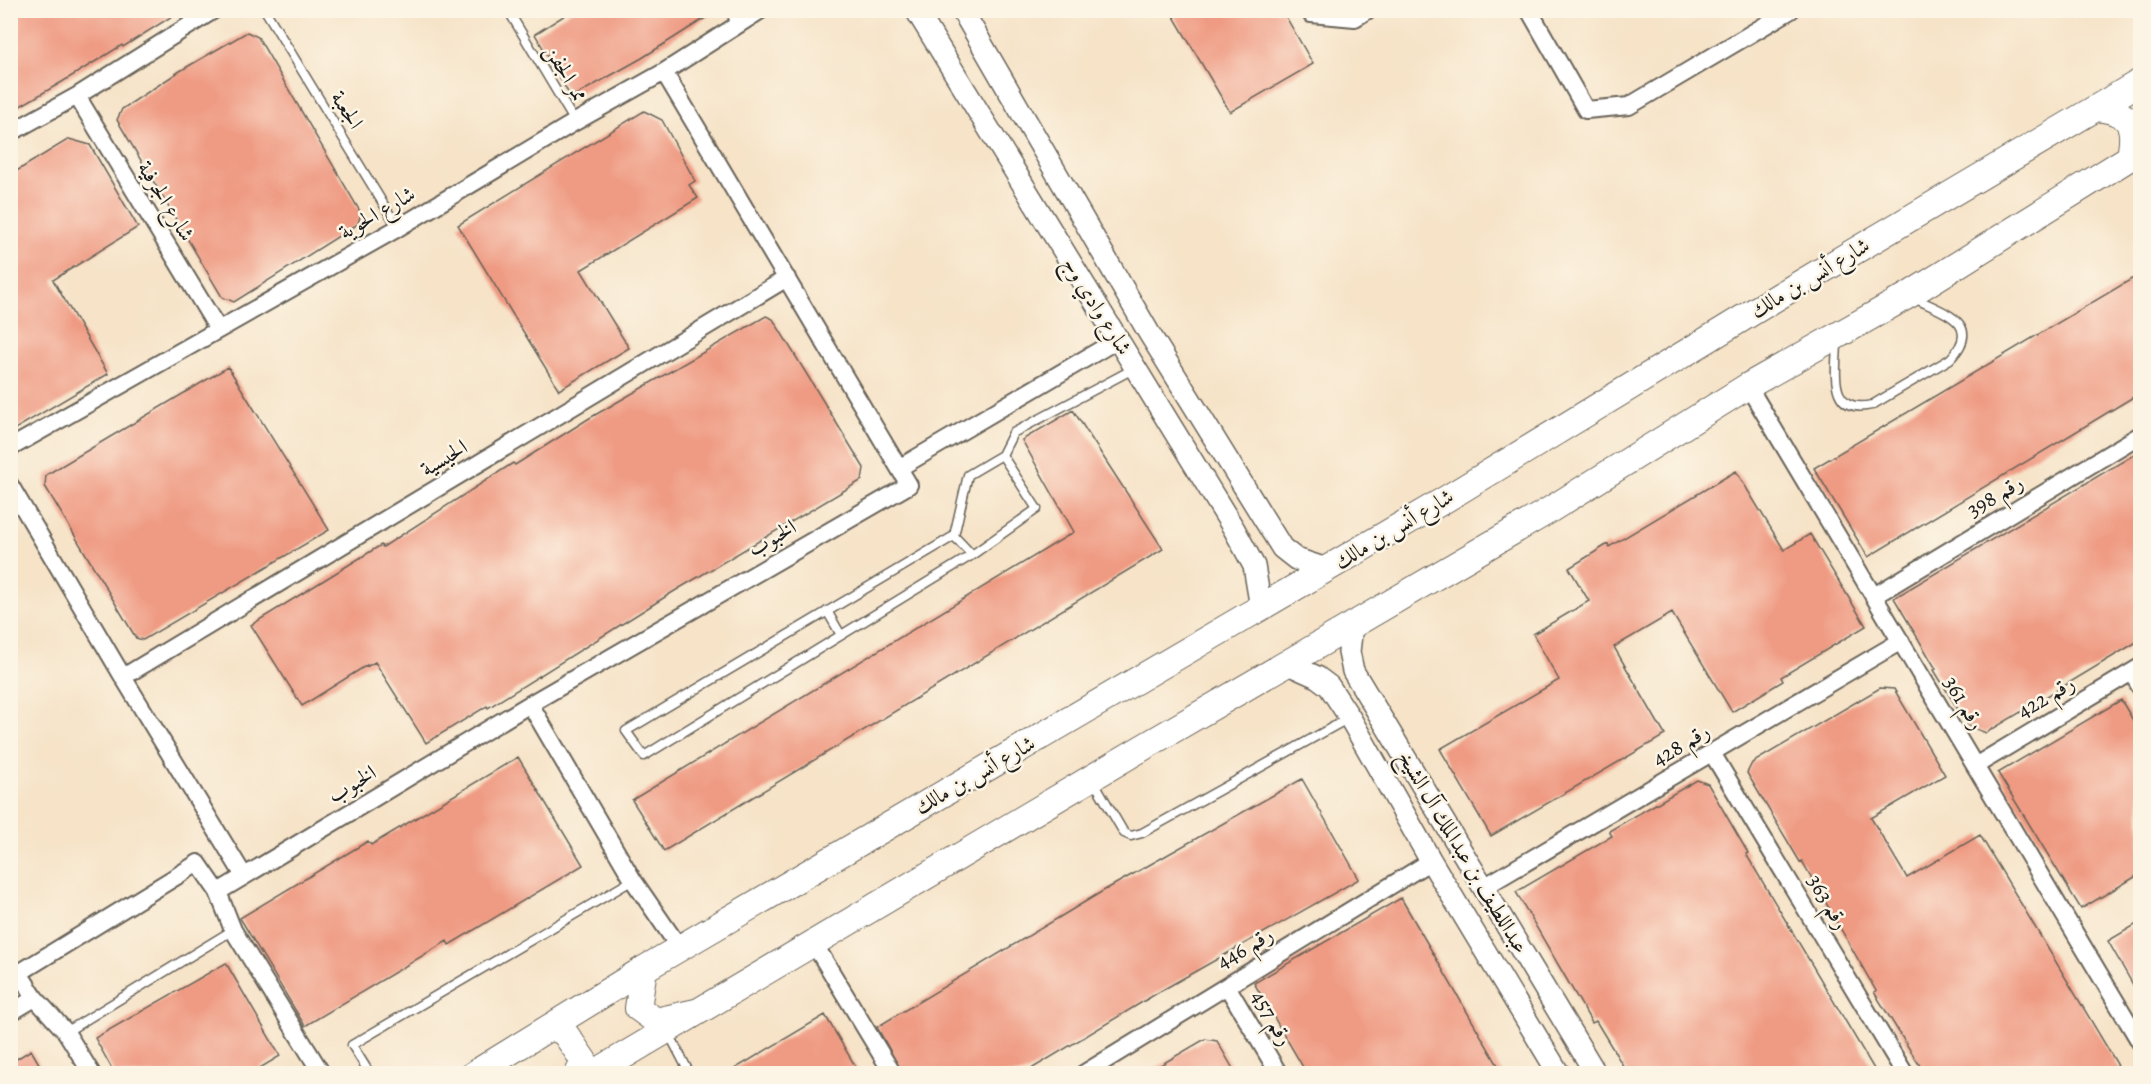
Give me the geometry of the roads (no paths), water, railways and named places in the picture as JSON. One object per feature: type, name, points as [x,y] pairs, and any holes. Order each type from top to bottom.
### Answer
[{"type":"main road","name":"شارع أنس بن مالك","points":[[474,1074],[679,947],[1261,608],[2140,82]]},
{"type":"main road","points":[[593,1074],[813,942],[1548,511],[1748,386],[1909,295],[2135,154],[2131,126],[2124,117],[2115,110],[2096,108]]},
{"type":"main road","points":[[644,969],[638,1008],[656,1021],[696,1012]]},
{"type":"main road","points":[[550,1027],[564,1032],[575,1045],[584,1061],[578,1074]]},
{"type":"street","points":[[10,133],[77,96],[214,10]]},
{"type":"street","name":"شارع الحوية","points":[[10,448],[398,228],[575,122],[664,72],[733,17],[761,10]]},
{"type":"street","name":"شارع وادي وج","points":[[916,10],[1234,529],[1254,566],[1261,608]]},
{"type":"street","name":"شارع وادي وج","points":[[962,10],[1149,333],[1260,513],[1288,554],[1326,569]]},
{"type":"street","points":[[1310,12],[1355,18],[1368,10]]},
{"type":"street","points":[[1529,10],[1586,110],[1629,106],[1791,10]]},
{"type":"street","name":"الخبوب","points":[[218,892],[530,704],[909,485],[664,72]]},
{"type":"street","name":"شارع الجرفية","points":[[77,96],[218,329]]},
{"type":"street","name":"الحيسية","points":[[123,677],[788,278]]},
{"type":"street","points":[[899,468],[1117,340]]},
{"type":"street","name":"رقم 361","points":[[1748,386],[2140,1042]]},
{"type":"street","name":"رقم 398","points":[[1874,596],[2140,435]]},
{"type":"street","points":[[10,485],[244,876]]},
{"type":"street","points":[[1234,529],[1260,513]]},
{"type":"street","name":"عبداللطيف بن عبدالملك آل الشيخ","points":[[1352,625],[1349,652],[1353,671],[1596,1074]]},
{"type":"street","name":"رقم 428","points":[[1484,887],[1901,641]]},
{"type":"street","name":"عبداللطيف بن عبدالملك آل الشيخ","points":[[1288,664],[1317,677],[1329,686],[1559,1074]]},
{"type":"street","points":[[2136,669],[2140,687]]},
{"type":"street","name":"رقم 422","points":[[1975,766],[2136,669]]},
{"type":"street","points":[[530,704],[633,880],[679,947]]},
{"type":"street","points":[[1353,724],[1355,716],[1363,707],[1371,708],[1380,716]]},
{"type":"street","name":"رقم 363","points":[[1712,753],[1905,1074]]},
{"type":"street","name":"رقم 446","points":[[1083,1074],[1431,861]]},
{"type":"street","points":[[92,1074],[66,1032],[35,998],[19,973],[198,863],[218,892],[233,930],[321,1074]]},
{"type":"street","points":[[1486,951],[1513,935]]},
{"type":"street","points":[[813,942],[893,1074]]},
{"type":"street","name":"رقم 457","points":[[1227,986],[1279,1074]]},
{"type":"street","points":[[10,1013],[35,998]]},
{"type":"lane","name":"الجعبة","points":[[265,10],[398,228]]},
{"type":"lane","name":"ممر الجفن","points":[[508,10],[575,122]]},
{"type":"lane","points":[[1837,336],[1837,392],[1843,401],[1851,406],[1872,405],[1950,358],[1959,350],[1964,338],[1963,328],[1957,320],[1909,295]]},
{"type":"lane","points":[[1002,455],[1037,509],[972,555],[644,756],[626,731],[954,536],[968,475],[1002,455],[1013,433],[1136,368]]},
{"type":"lane","points":[[954,536],[972,555]]},
{"type":"lane","points":[[828,611],[842,635]]},
{"type":"lane","points":[[1092,778],[1124,833],[1131,836],[1353,724]]},
{"type":"lane","points":[[370,1074],[352,1045],[633,880]]},
{"type":"lane","points":[[66,1032],[233,930]]},
{"type":"lane","points":[[666,1029],[690,1074]]}]
